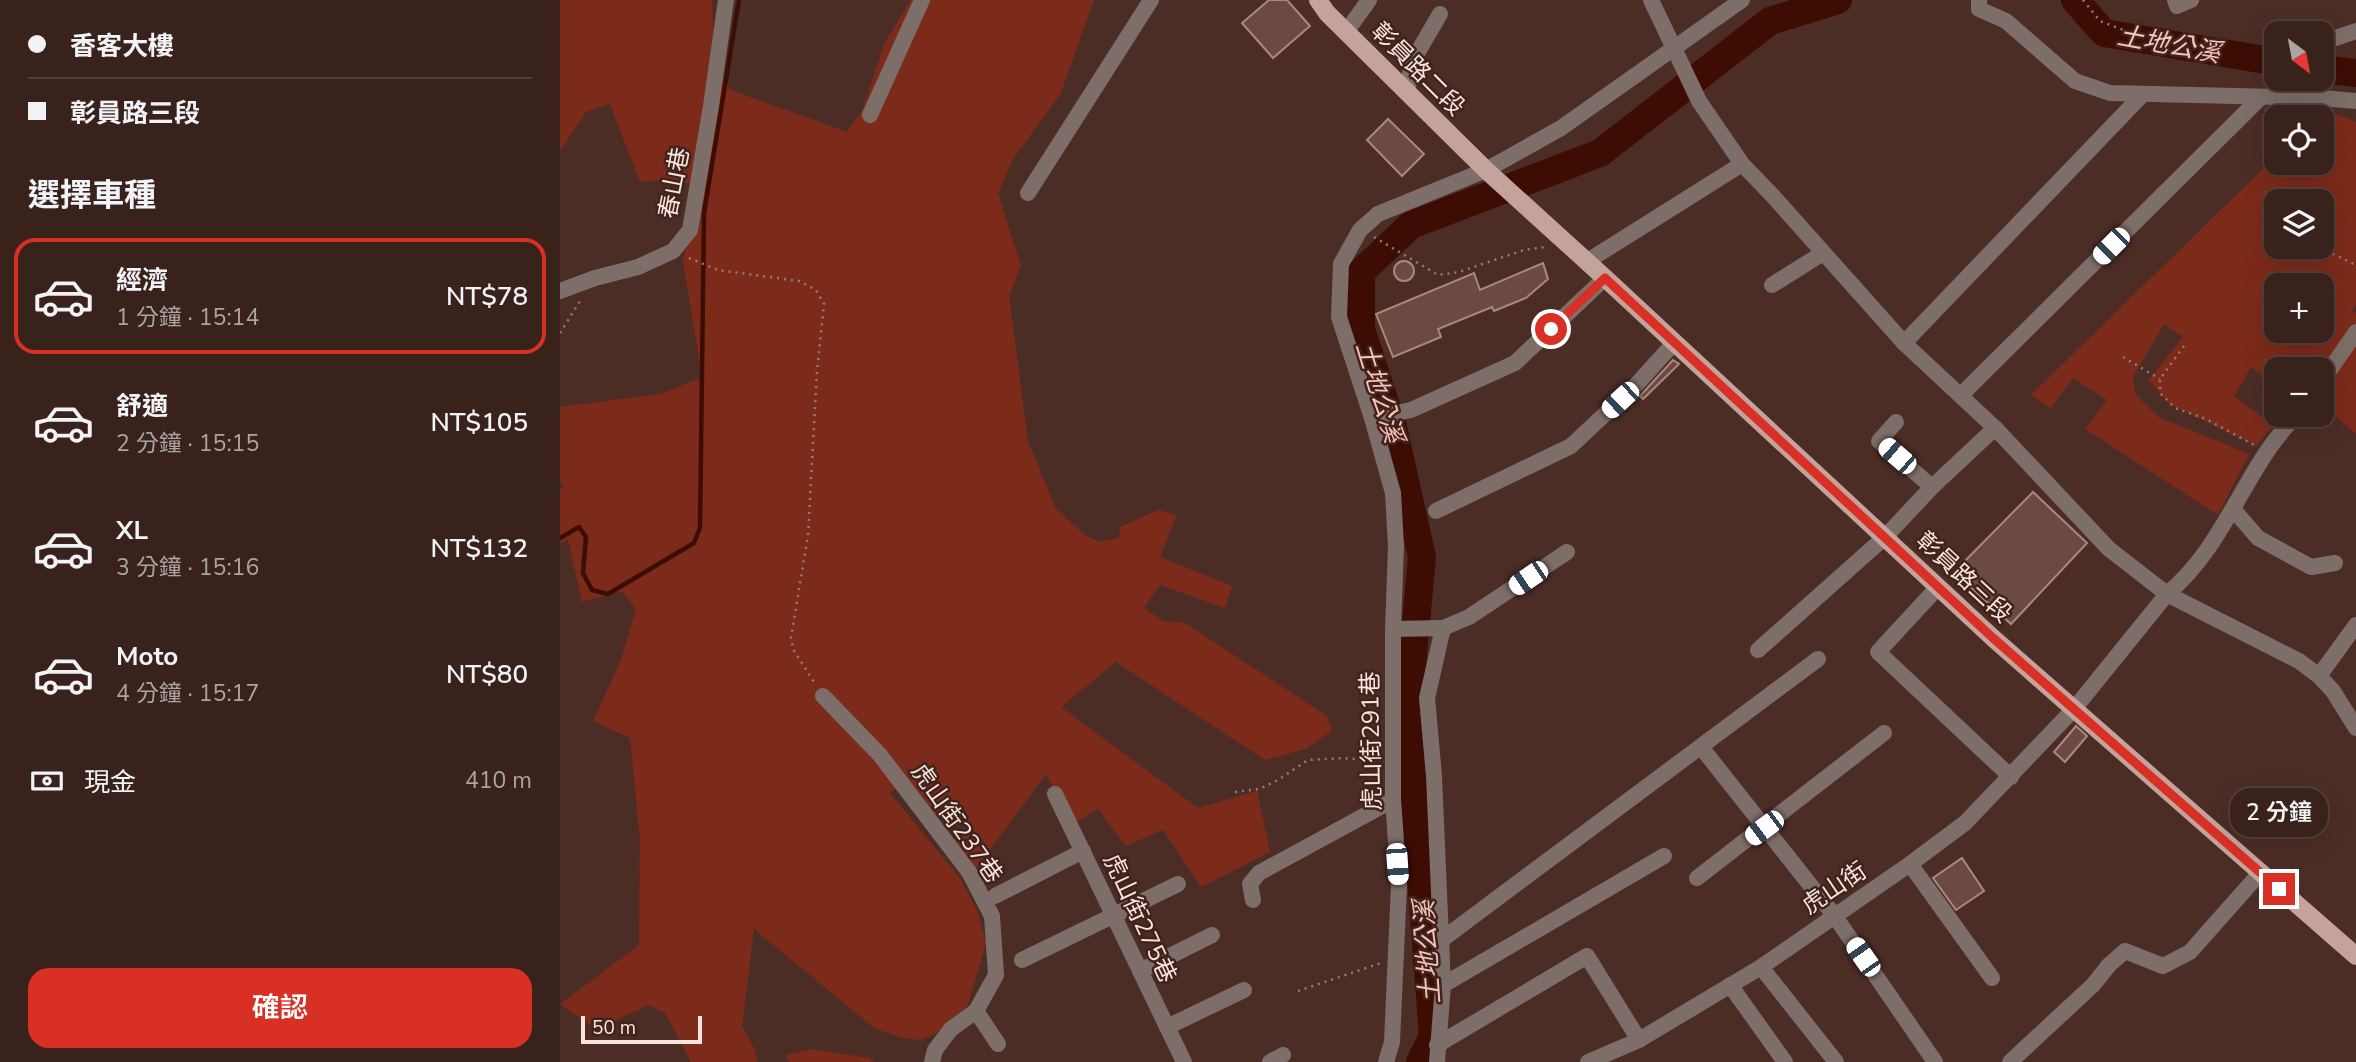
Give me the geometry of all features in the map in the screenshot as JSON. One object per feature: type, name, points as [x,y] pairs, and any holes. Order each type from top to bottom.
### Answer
[{"type":"main road","name":"彰員路二段","points":[[1318,0],[1327,13],[1407,93],[1547,226]]},
{"type":"main road","name":"彰員路三段","points":[[1547,226],[1938,587],[2356,956]]},
{"type":"street","name":"春山巷","points":[[560,291],[595,278],[638,267],[673,251],[690,230],[712,106],[726,0]]},
{"type":"street","points":[[870,115],[922,0]]},
{"type":"street","points":[[1028,193],[1151,0]]},
{"type":"street","points":[[1346,32],[1369,0]]},
{"type":"street","points":[[1651,0],[1699,101],[1742,164],[1904,342],[1995,428],[2109,549],[2167,594],[2299,661],[2333,691],[2356,729]]},
{"type":"street","name":"虎山街291巷","points":[[1386,1062],[1392,1042],[1399,885],[1392,800],[1398,629],[1396,546],[1393,493],[1376,417],[1339,317],[1341,264],[1360,230],[1378,214],[1492,175],[1676,52],[1742,0]]},
{"type":"street","points":[[2175,0],[2177,6],[2191,0]]},
{"type":"street","points":[[1979,1],[1979,9],[2006,20],[2075,81],[2110,93],[2356,101]]},
{"type":"street","points":[[1407,93],[1412,62],[1440,14]]},
{"type":"street","points":[[2334,39],[2356,31]]},
{"type":"street","points":[[1904,342],[2143,94]]},
{"type":"street","points":[[1961,395],[2260,98]]},
{"type":"street","points":[[1586,262],[1742,164]]},
{"type":"street","points":[[1772,285],[1823,253]]},
{"type":"street","points":[[1376,417],[1411,410],[1515,363],[1605,278]]},
{"type":"street","points":[[2334,364],[2356,332]]},
{"type":"street","points":[[1436,511],[1571,446],[1636,385],[1674,343]]},
{"type":"street","points":[[1896,422],[1879,441],[1932,487]]},
{"type":"street","name":"虎山街","points":[[1588,1062],[1639,1040],[1761,967],[1965,823],[2074,709],[2167,594],[2204,556],[2266,452],[2286,427]]},
{"type":"street","points":[[1758,650],[1885,537],[1932,487],[1995,428]]},
{"type":"street","points":[[2233,509],[2258,538],[2311,567],[2335,563]]},
{"type":"street","points":[[1398,629],[1437,628],[1469,617],[1567,552]]},
{"type":"street","points":[[1938,587],[1878,653],[2011,777]]},
{"type":"street","points":[[2319,676],[2356,625]]},
{"type":"street","points":[[1437,628],[1427,698],[1434,776],[1443,985],[1437,1054]]},
{"type":"street","points":[[1440,942],[1818,659]]},
{"type":"street","name":"虎山街237巷","points":[[823,696],[880,755],[969,872],[992,916],[996,975],[976,1011],[951,1029],[935,1050],[932,1062]]},
{"type":"street","points":[[1697,878],[1884,733]]},
{"type":"street","points":[[1701,747],[1833,915],[1935,1062]]},
{"type":"street","name":"虎山街275巷","points":[[1055,794],[1184,1062]]},
{"type":"street","points":[[1253,900],[1250,884],[1259,873],[1392,800]]},
{"type":"street","points":[[995,896],[1083,851]]},
{"type":"street","points":[[1443,985],[1664,856]]},
{"type":"street","points":[[1910,864],[1992,978]]},
{"type":"street","points":[[2011,1062],[2125,951],[2163,966],[2190,952],[2260,873]]},
{"type":"street","points":[[1022,961],[1178,884]]},
{"type":"street","points":[[1140,971],[1212,935]]},
{"type":"street","points":[[1437,1054],[1587,956],[1639,1040]]},
{"type":"street","points":[[1761,967],[1836,1062]]},
{"type":"street","points":[[1730,985],[1785,1062]]},
{"type":"street","points":[[1167,1027],[1244,990]]},
{"type":"street","points":[[976,1011],[998,1044]]},
{"type":"path","points":[[2083,0],[2100,21],[2126,31]]},
{"type":"path","points":[[1370,235],[1398,249],[1438,275],[1459,272],[1524,250],[1566,244]]},
{"type":"path","points":[[673,251],[718,270],[799,281],[816,290],[824,304],[817,371],[808,535],[791,638],[793,649],[823,696]]},
{"type":"path","points":[[2334,254],[2356,265]]},
{"type":"path","points":[[560,333],[595,278]]},
{"type":"path","points":[[2184,346],[2160,379],[2160,393],[2175,408],[2206,419],[2266,452]]},
{"type":"path","points":[[2123,357],[2160,379]]},
{"type":"path","points":[[1235,792],[1259,789],[1308,760],[1343,758],[1392,762]]},
{"type":"path","points":[[1298,990],[1397,958]]},
{"type":"shaded area","points":[[560,0],[712,0],[714,61],[731,90],[847,132],[862,111],[885,42],[911,0],[1094,0],[1060,95],[1013,159],[998,193],[1021,266],[1009,296],[1028,441],[1056,509],[1085,535],[1099,542],[1119,538],[1120,527],[1158,510],[1177,515],[1160,557],[1232,586],[1225,608],[1160,585],[1144,608],[1163,621],[1185,623],[1327,716],[1332,731],[1305,749],[1265,760],[1116,662],[1061,707],[1198,808],[1257,791],[1270,852],[1201,887],[1163,830],[1126,846],[1098,809],[1072,825],[1046,774],[973,872],[954,841],[970,827],[952,807],[937,819],[908,779],[890,793],[960,878],[977,910],[986,943],[968,1005],[934,1035],[920,1040],[902,1038],[874,1028],[754,929],[742,1026],[755,1050],[757,1062],[691,1062],[666,1014],[649,1005],[596,1029],[560,1004],[639,945],[640,840],[630,738],[593,721],[621,660],[636,609],[621,591],[582,602],[568,540],[560,543],[560,489],[564,487],[560,479],[560,407],[661,394],[702,377],[683,261],[699,186],[671,179],[640,182],[610,104],[586,112],[560,151]]},
{"type":"shaded area","points":[[2334,113],[2356,122],[2356,304],[2352,311],[2356,313],[2356,434],[2334,415],[2334,357],[2264,357],[2264,376],[2251,367],[2234,396],[2264,418],[2264,427],[2272,427],[2256,446],[2168,403],[2149,380],[2183,337],[2164,324],[2133,377],[2135,394],[2158,417],[2249,454],[2218,515],[2085,429],[2107,400],[2073,378],[2051,408],[2031,395],[2264,168],[2264,175],[2334,175]]},
{"type":"shaded area","points":[[811,1049],[869,1058],[874,1062],[789,1062],[786,1055]]},
{"type":"building","points":[[1269,0],[1287,0],[1310,26],[1273,58],[1242,23]]},
{"type":"building","points":[[1388,119],[1424,154],[1402,176],[1367,140]]},
{"type":"building","points":[[1404,261],[1411,264],[1414,271],[1411,278],[1404,281],[1397,278],[1394,271],[1397,264]]},
{"type":"building","points":[[1543,263],[1548,279],[1526,298],[1494,311],[1492,307],[1438,329],[1441,337],[1393,357],[1376,314],[1474,273],[1480,290]]},
{"type":"building","points":[[1673,360],[1679,364],[1643,399],[1640,396]]},
{"type":"building","points":[[2033,492],[2087,543],[2011,624],[1954,572]]},
{"type":"building","points":[[2076,726],[2087,736],[2065,762],[2054,752]]},
{"type":"building","points":[[1962,858],[1984,891],[1956,910],[1933,878]]},
{"type":"waterway","points":[[560,538],[579,527],[586,537],[583,573],[592,590],[608,594],[694,543],[700,528],[704,213],[739,0]]},
{"type":"waterway","name":"土地公溪","points":[[1420,1062],[1433,1036],[1408,708],[1422,557],[1393,427],[1361,329],[1361,272],[1411,225],[1600,153],[1770,21],[1838,0]]},
{"type":"waterway","name":"土地公溪","points":[[2075,0],[2104,33],[2264,60]]},
{"type":"waterway","name":"土地公溪","points":[[2334,70],[2356,73]]},
{"type":"route","points":[[1551,329],[1605,278],[1993,638],[2279,889]]}]
